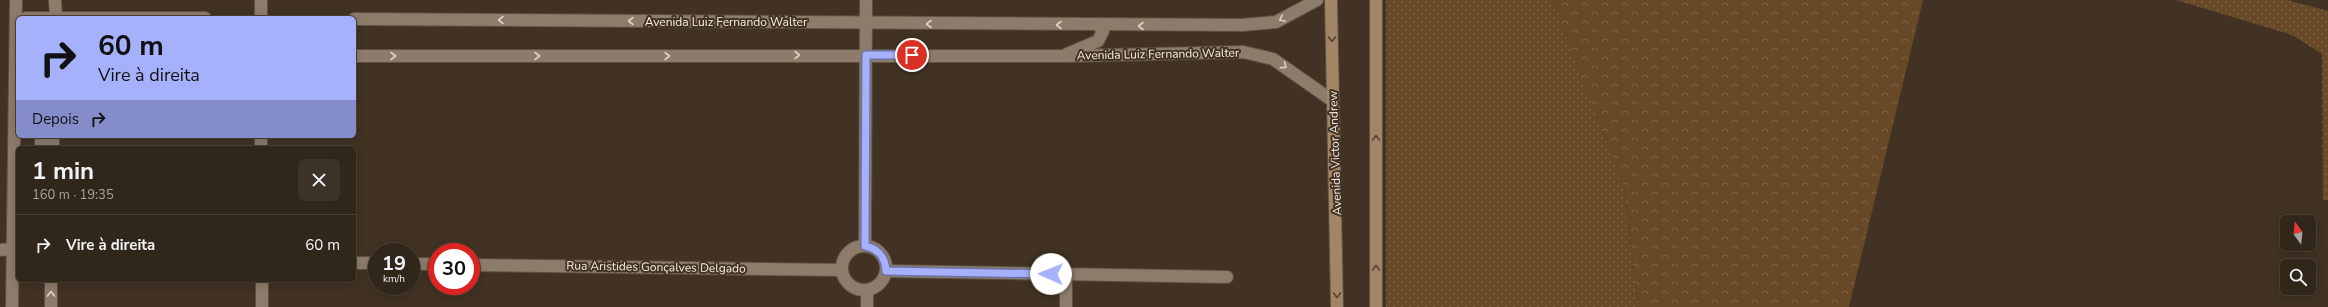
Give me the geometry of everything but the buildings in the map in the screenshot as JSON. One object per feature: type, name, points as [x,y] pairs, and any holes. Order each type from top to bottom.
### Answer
[{"type":"main road","name":"Avenida Victor Andrew","points":[[1331,0],[1337,307]]},
{"type":"main road","points":[[1376,0],[1376,307]]},
{"type":"street","points":[[16,0],[19,16]]},
{"type":"street","points":[[55,0],[56,16]]},
{"type":"street","points":[[261,0],[261,16]]},
{"type":"street","points":[[865,246],[866,0]]},
{"type":"street","name":"Avenida Luiz Fernando Walter","points":[[356,19],[1242,25],[1276,22],[1317,0]]},
{"type":"street","name":"Avenida Luiz Fernando Walter","points":[[1064,56],[1098,41],[1102,31],[1098,25]]},
{"type":"street","name":"Avenida Luiz Fernando Walter","points":[[356,56],[1064,56],[1243,52],[1273,59],[1333,101]]},
{"type":"street","points":[[12,307],[16,101]]},
{"type":"street","points":[[865,246],[878,252],[883,257],[886,271],[880,284],[867,290],[860,290],[848,283],[842,270],[842,263],[851,250],[865,246]]},
{"type":"street","points":[[0,250],[12,250]]},
{"type":"street","points":[[356,263],[368,263]]},
{"type":"street","name":"Rua Aristides Gonçalves Delgado","points":[[480,264],[842,270]]},
{"type":"street","points":[[886,271],[1227,277]]},
{"type":"street","points":[[1066,274],[1066,307]]},
{"type":"street","points":[[51,282],[51,307]]},
{"type":"street","points":[[262,282],[262,307]]},
{"type":"street","points":[[867,290],[867,307]]},
{"type":"green space","points":[[1386,0],[1552,0],[1624,187],[1638,307],[1386,307]]},
{"type":"green space","points":[[1552,0],[1923,0],[1849,307],[1638,307],[1624,187]]},
{"type":"green space","points":[[2176,0],[2287,0],[2328,11],[2328,200],[2323,200],[2322,54],[2292,35]]},
{"type":"route","points":[[912,55],[866,55],[865,246],[872,248],[883,257],[886,271],[1051,274]]}]
